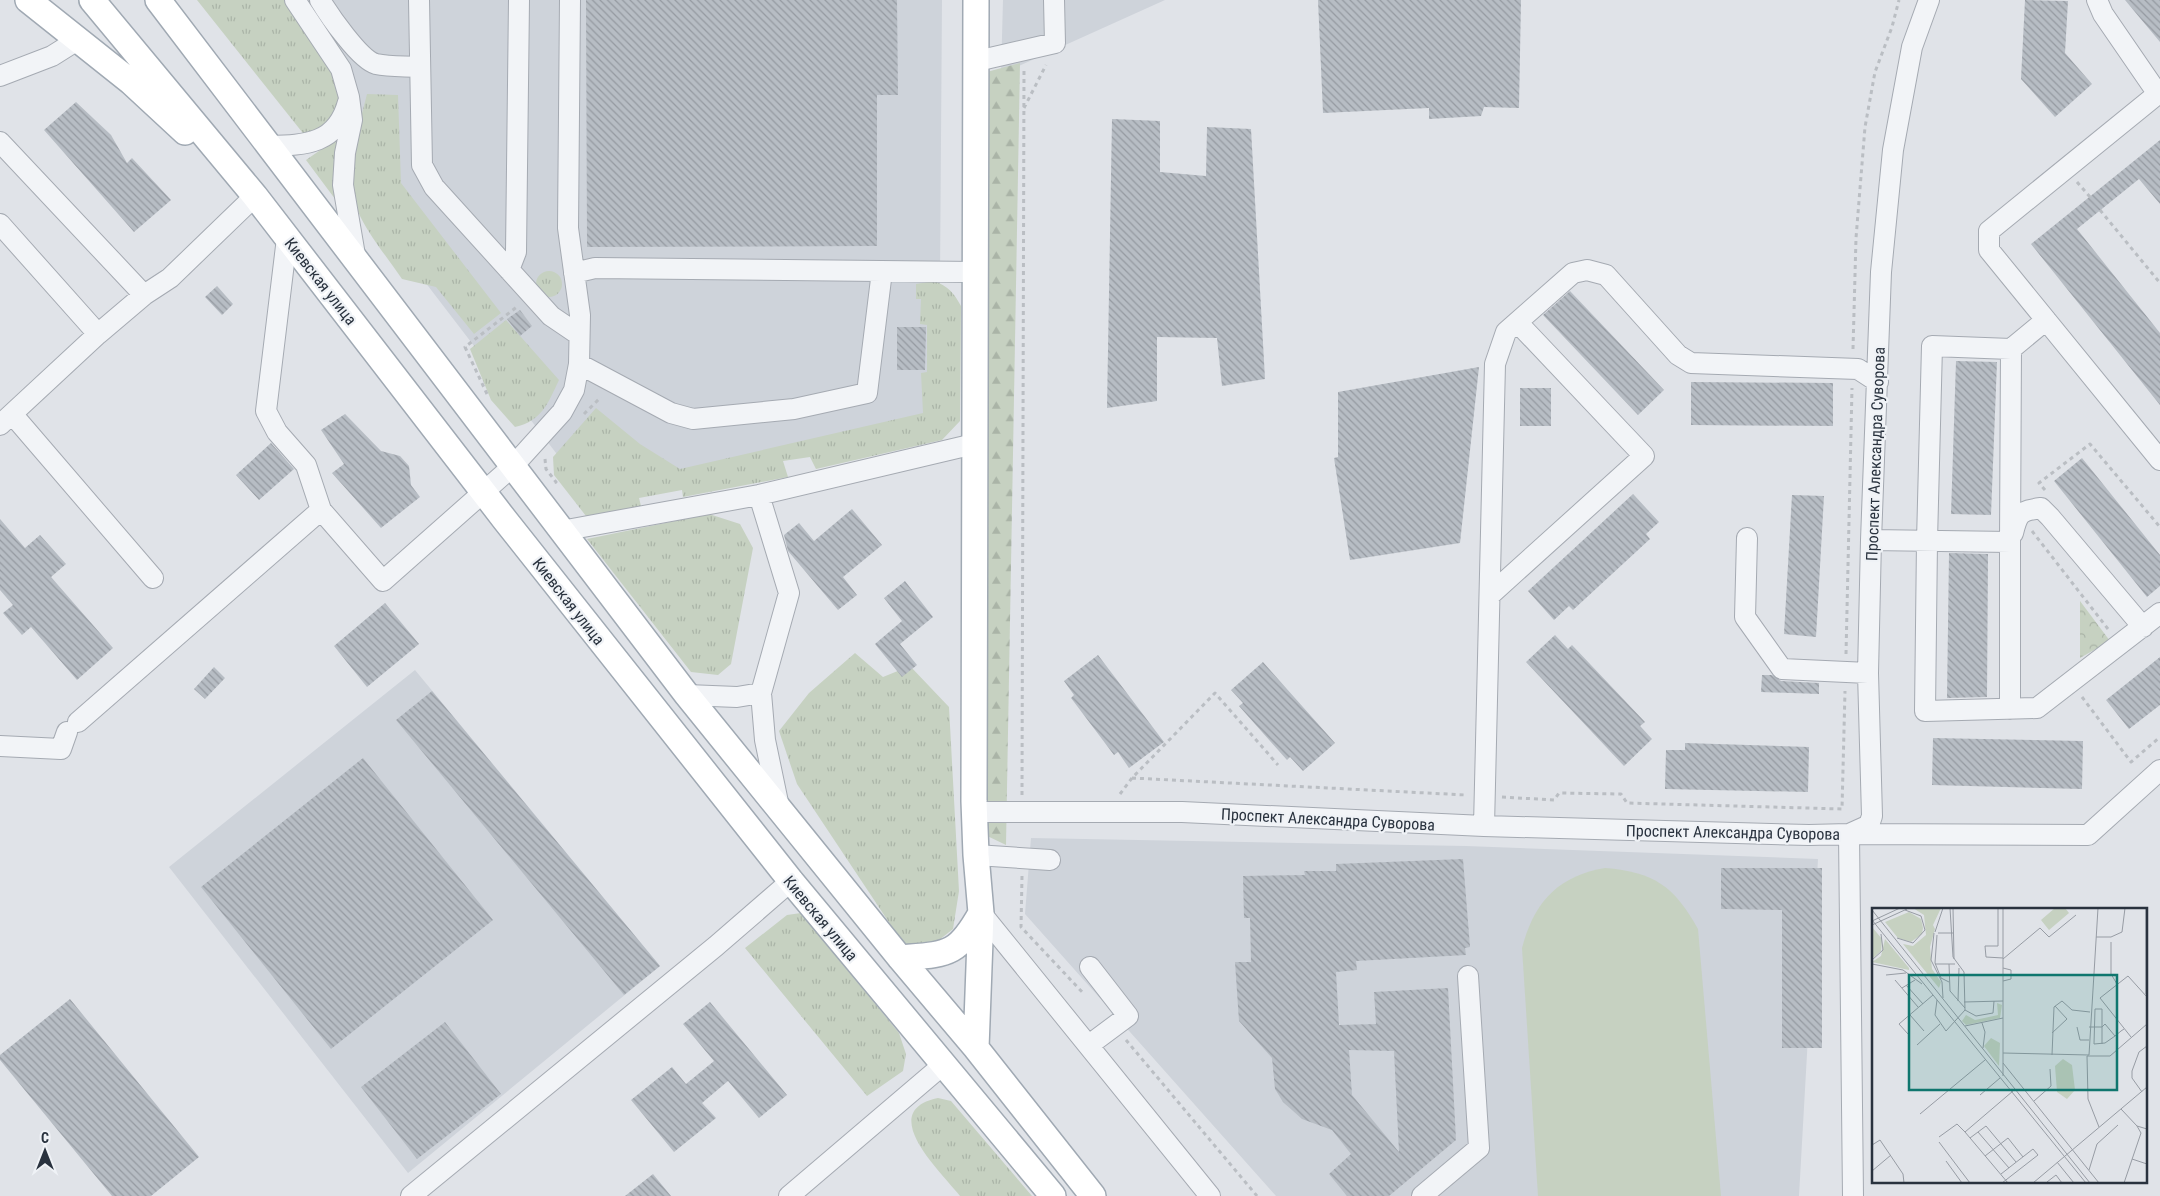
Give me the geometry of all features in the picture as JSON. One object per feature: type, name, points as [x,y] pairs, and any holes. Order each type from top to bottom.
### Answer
[{"type":"main road","points":[[28,0],[131,82],[255,196]]},
{"type":"main road","name":"Киевская улица","points":[[92,0],[255,196],[483,491],[791,881],[1054,1196]]},
{"type":"main road","points":[[158,0],[513,466],[561,532],[687,695],[900,958],[976,1048],[1091,1195]]},
{"type":"main road","points":[[976,0],[974,812],[981,913],[976,1048]]},
{"type":"main road","points":[[900,958],[930,956],[954,949],[967,937],[981,913]]},
{"type":"street","points":[[294,0],[341,69],[349,97],[352,120],[345,153],[343,185],[356,262]]},
{"type":"street","points":[[320,0],[340,30],[374,64],[419,67]]},
{"type":"street","points":[[419,0],[422,165],[434,187],[551,316],[579,335]]},
{"type":"street","points":[[509,270],[516,252],[520,0]]},
{"type":"street","points":[[287,238],[266,411],[277,432],[306,465],[321,510],[383,581],[513,466],[562,412],[574,390],[579,364],[580,315],[568,228],[570,0]]},
{"type":"street","points":[[977,61],[1054,43],[1054,0]]},
{"type":"street","name":"Проспект Александра Суворова","points":[[974,812],[1182,812],[1484,826],[1849,834],[1869,825],[1872,816],[1868,673],[1870,540],[1878,382],[1881,272],[1893,150],[1912,48],[1929,0]]},
{"type":"street","points":[[2097,0],[2103,14],[2159,93],[1989,232],[1989,250],[2160,460]]},
{"type":"street","points":[[0,76],[52,56],[79,39]]},
{"type":"street","points":[[269,146],[305,145],[327,135],[344,116],[349,97]]},
{"type":"street","points":[[0,142],[144,295]]},
{"type":"street","points":[[153,578],[6,420],[98,334],[144,295],[173,282],[255,196]]},
{"type":"street","points":[[0,224],[98,334]]},
{"type":"street","points":[[574,273],[595,268],[976,272]]},
{"type":"street","points":[[579,364],[671,413],[693,419],[794,409],[867,393],[882,270]]},
{"type":"street","points":[[1484,826],[1495,364],[1506,332],[1573,273],[1587,270],[1606,275],[1678,355],[1691,363],[1858,369],[1878,382]]},
{"type":"street","points":[[2046,320],[2011,349],[1932,346],[1925,711],[2038,708],[2160,613]]},
{"type":"street","points":[[1490,595],[1644,456],[1518,323]]},
{"type":"street","points":[[2010,710],[2011,349]]},
{"type":"street","points":[[561,532],[759,495],[974,444]]},
{"type":"street","points":[[759,495],[789,592],[761,693],[765,740],[779,807]]},
{"type":"street","points":[[2010,542],[2016,519],[2024,511],[2041,508],[2143,627]]},
{"type":"street","points":[[0,746],[61,749],[72,727],[321,510]]},
{"type":"street","points":[[1747,538],[1745,617],[1782,669],[1868,673]]},
{"type":"street","points":[[1870,540],[2010,542]]},
{"type":"street","points":[[687,695],[737,697],[761,693]]},
{"type":"street","points":[[1853,1196],[1849,834],[2088,835],[2160,770]]},
{"type":"street","points":[[976,855],[1050,860]]},
{"type":"street","points":[[412,1196],[716,946],[791,881]]},
{"type":"street","points":[[981,913],[1210,1196]]},
{"type":"street","points":[[1089,1045],[1128,1016],[1090,967]]},
{"type":"street","points":[[1422,1196],[1479,1148],[1468,976]]},
{"type":"street","points":[[788,1196],[944,1064]]},
{"type":"path","points":[[1132,778],[1554,800],[1559,793],[1621,794],[1627,803],[1842,809],[1856,238],[1865,127],[1875,72],[1892,27],[1899,0]]},
{"type":"path","points":[[1022,812],[1024,50]]},
{"type":"path","points":[[1024,108],[1048,62]]},
{"type":"path","points":[[2100,210],[2160,283]]},
{"type":"path","points":[[488,398],[465,346],[499,321]]},
{"type":"path","points":[[2052,497],[2040,482],[2090,444],[2160,527]]},
{"type":"path","points":[[2016,519],[2029,526],[2120,644]]},
{"type":"path","points":[[2078,692],[2131,762],[2160,737]]},
{"type":"path","points":[[1118,797],[1132,778],[1215,693],[1278,765]]},
{"type":"shaded area","points":[[209,0],[942,0],[939,420],[592,500]]},
{"type":"shaded area","points":[[1003,0],[1165,0],[1001,74]]},
{"type":"shaded area","points":[[415,670],[660,966],[408,1173],[169,867]]},
{"type":"shaded area","points":[[1031,838],[1466,846],[1818,859],[1799,1196],[1276,1196],[1025,914]]},
{"type":"green space","points":[[197,0],[286,0],[335,71],[343,98],[330,125],[306,137]]},
{"type":"green space","points":[[1020,63],[1006,845],[979,832],[983,73]]},
{"type":"green space","points":[[367,94],[398,95],[401,183],[501,313],[474,334],[436,287],[402,279],[374,240],[358,212],[352,197],[350,166]]},
{"type":"green space","points":[[342,135],[344,211],[306,160]]},
{"type":"green space","points":[[549,271],[558,275],[562,284],[558,293],[549,297],[540,293],[536,284],[540,275]]},
{"type":"green space","points":[[934,281],[950,290],[961,306],[960,421],[942,440],[816,469],[810,457],[783,461],[788,477],[683,497],[682,490],[639,498],[641,506],[586,516],[554,475],[553,457],[596,408],[640,444],[680,469],[923,413],[921,373],[927,372],[927,325],[920,324],[921,299],[916,299],[916,284]]},
{"type":"green space","points":[[506,320],[559,380],[538,416],[515,427],[491,400],[470,349]]},
{"type":"green space","points":[[709,514],[740,524],[753,548],[731,664],[718,675],[691,672],[587,539]]},
{"type":"green space","points":[[2080,601],[2110,641],[2080,658]]},
{"type":"green space","points":[[855,653],[883,677],[910,666],[949,707],[959,891],[953,929],[934,944],[906,948],[797,784],[779,731],[809,693]]},
{"type":"green space","points":[[1605,868],[1637,873],[1661,884],[1680,902],[1698,929],[1721,1196],[1538,1196],[1522,948],[1533,917],[1550,894],[1574,877]]},
{"type":"green space","points":[[801,913],[899,1033],[906,1054],[903,1071],[867,1096],[745,948],[787,915]]},
{"type":"green space","points":[[938,1098],[951,1101],[1032,1196],[960,1196],[928,1158],[918,1143],[912,1128],[912,1115],[920,1105]]},
{"type":"building","points":[[586,0],[897,0],[898,95],[877,95],[877,246],[587,247]]},
{"type":"building","points":[[1318,0],[1521,0],[1519,108],[1484,107],[1481,116],[1429,119],[1429,108],[1323,113]]},
{"type":"building","points":[[2025,0],[2068,1],[2065,53],[2092,84],[2055,117],[2021,79]]},
{"type":"building","points":[[2125,0],[2160,0],[2160,42]]},
{"type":"building","points":[[76,102],[111,135],[127,163],[132,158],[171,200],[134,232],[44,130]]},
{"type":"building","points":[[1112,119],[1160,121],[1160,172],[1206,176],[1207,127],[1251,129],[1265,379],[1222,386],[1217,338],[1157,337],[1157,401],[1107,408]]},
{"type":"building","points":[[2160,140],[2160,204],[2139,179],[2077,229],[2160,333],[2160,405],[2031,244]]},
{"type":"building","points":[[217,286],[233,304],[222,315],[205,297]]},
{"type":"building","points":[[1570,291],[1664,390],[1638,415],[1543,315]]},
{"type":"building","points":[[520,310],[532,326],[520,336],[507,319]]},
{"type":"building","points":[[897,327],[926,327],[925,370],[897,370]]},
{"type":"building","points":[[1956,361],[1997,362],[1991,515],[1951,514]]},
{"type":"building","points":[[1479,367],[1460,543],[1350,560],[1334,458],[1338,457],[1338,392]]},
{"type":"building","points":[[1691,382],[1833,383],[1833,426],[1691,425]]},
{"type":"building","points":[[1520,388],[1551,388],[1551,426],[1520,426]]},
{"type":"building","points":[[345,414],[381,451],[400,456],[409,466],[411,485],[420,497],[381,528],[332,473],[344,464],[321,430]]},
{"type":"building","points":[[271,443],[294,469],[259,500],[236,475]]},
{"type":"building","points":[[2082,458],[2160,555],[2160,586],[2147,597],[2054,481]]},
{"type":"building","points":[[1633,494],[1659,522],[1646,534],[1650,539],[1573,610],[1569,606],[1554,620],[1528,591]]},
{"type":"building","points":[[1792,495],[1824,496],[1816,637],[1784,634]]},
{"type":"building","points":[[852,509],[882,545],[843,577],[857,595],[838,610],[788,551],[784,535],[799,523],[814,541]]},
{"type":"building","points":[[0,519],[25,548],[40,535],[66,564],[51,577],[113,648],[77,680],[31,627],[22,635],[3,613],[13,605],[0,590]]},
{"type":"building","points":[[1949,553],[1988,554],[1987,697],[1947,698]]},
{"type":"building","points":[[905,581],[933,617],[900,644],[917,665],[902,677],[875,644],[902,621],[884,598]]},
{"type":"building","points":[[385,603],[419,644],[367,687],[334,646]]},
{"type":"building","points":[[1555,635],[1568,649],[1572,645],[1645,722],[1640,726],[1652,739],[1624,766],[1526,662]]},
{"type":"building","points":[[1098,655],[1164,742],[1129,768],[1118,752],[1114,755],[1071,698],[1074,695],[1064,681]]},
{"type":"building","points":[[2160,657],[2160,705],[2129,729],[2106,700]]},
{"type":"building","points":[[1263,662],[1335,743],[1303,771],[1290,757],[1287,760],[1239,706],[1243,703],[1231,690]]},
{"type":"building","points":[[214,667],[225,678],[205,699],[194,689]]},
{"type":"building","points":[[1762,675],[1772,675],[1781,681],[1819,683],[1819,694],[1761,692]]},
{"type":"building","points":[[432,691],[660,966],[624,995],[396,720]]},
{"type":"building","points":[[1933,738],[2083,741],[2082,789],[1932,785]]},
{"type":"building","points":[[1685,743],[1809,747],[1808,792],[1665,789],[1666,750],[1685,750]]},
{"type":"building","points":[[363,758],[493,920],[331,1049],[201,887]]},
{"type":"building","points":[[1463,859],[1470,947],[1465,948],[1466,955],[1356,961],[1357,970],[1336,972],[1339,1025],[1376,1024],[1374,992],[1448,988],[1456,1140],[1389,1196],[1347,1196],[1329,1174],[1351,1154],[1332,1130],[1302,1119],[1283,1102],[1275,1089],[1272,1058],[1239,1021],[1235,962],[1251,962],[1250,918],[1244,918],[1243,876],[1305,875],[1304,871],[1336,871],[1336,864]],"holes":[[[1349,1050],[1394,1051],[1399,1152],[1352,1095]]]},
{"type":"building","points":[[1721,868],[1822,868],[1822,1048],[1782,1048],[1782,910],[1721,909]]},
{"type":"building","points":[[70,999],[199,1157],[151,1196],[112,1196],[0,1060],[0,1055]]},
{"type":"building","points":[[710,1002],[787,1095],[759,1118],[728,1081],[702,1103],[716,1118],[674,1152],[631,1100],[672,1067],[686,1084],[714,1061],[683,1024]]},
{"type":"building","points":[[445,1022],[501,1094],[417,1159],[361,1087]]},
{"type":"building","points":[[653,1174],[671,1196],[625,1196]]}]
